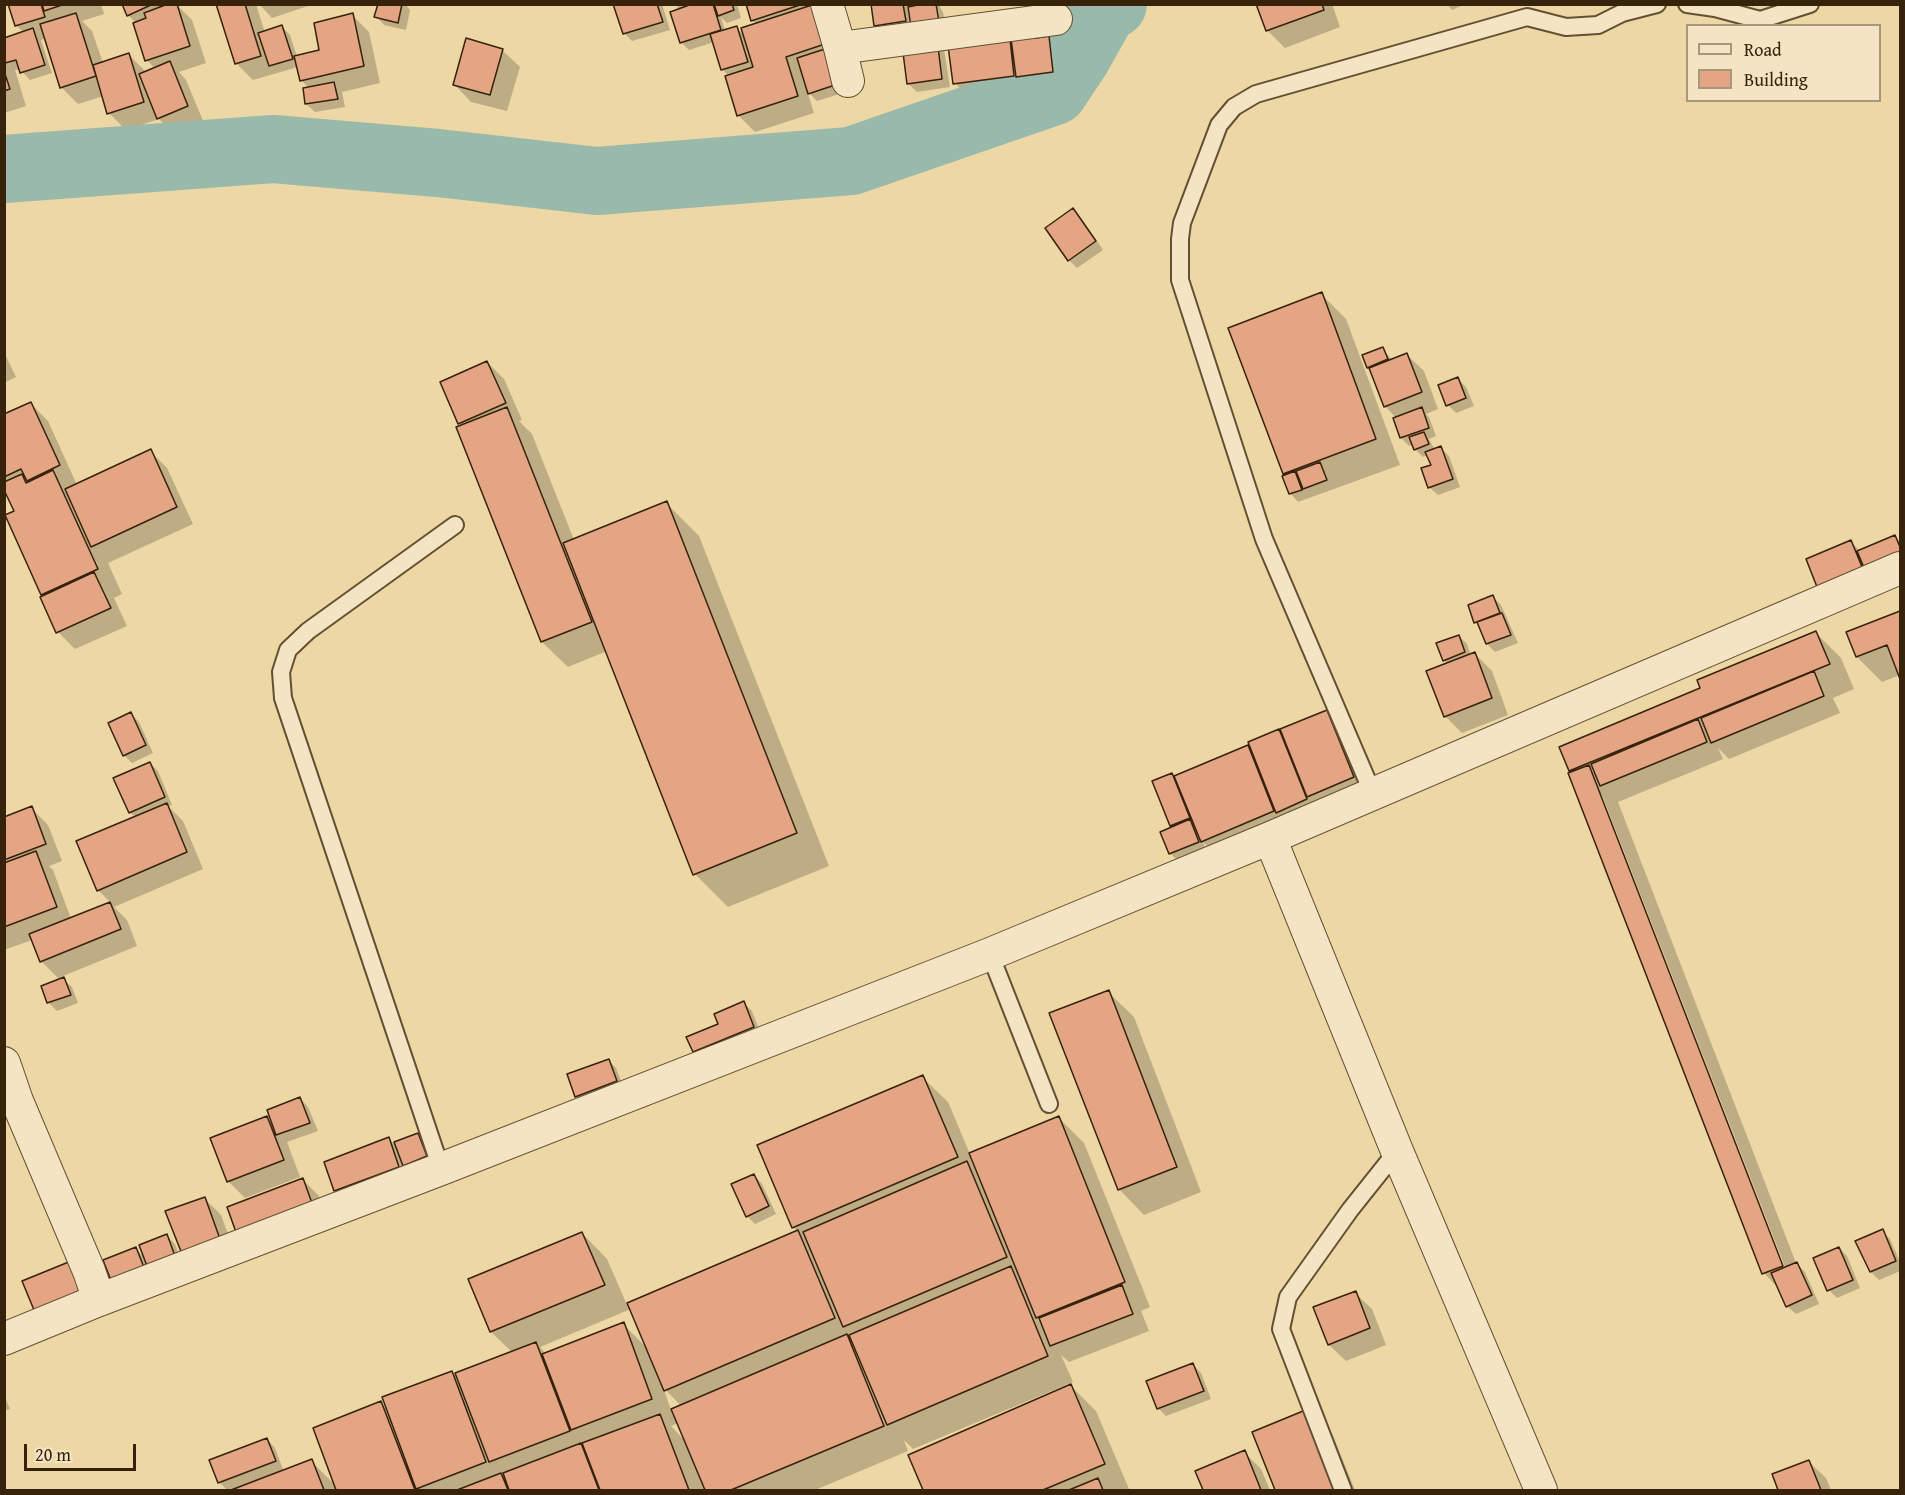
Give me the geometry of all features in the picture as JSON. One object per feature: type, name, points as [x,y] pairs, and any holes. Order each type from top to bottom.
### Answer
[{"type":"street","points":[[826,4],[848,81]]},
{"type":"street","points":[[840,48],[1056,19]]},
{"type":"street","points":[[4,1339],[990,954],[1270,838],[1900,568]]},
{"type":"street","points":[[1270,838],[1397,1150],[1540,1491]]},
{"type":"street","points":[[4,1064],[99,1300]]},
{"type":"lane","points":[[1373,794],[1264,539],[1180,280],[1182,223],[1194,189],[1219,125],[1233,107],[1256,94],[1527,17],[1566,27],[1598,25],[1622,13],[1658,4]]},
{"type":"lane","points":[[1687,4],[1715,8],[1760,21],[1810,4]]},
{"type":"lane","points":[[441,1169],[283,698],[281,672],[288,650],[308,631],[454,525]]},
{"type":"lane","points":[[990,954],[1048,1104]]},
{"type":"lane","points":[[1343,1491],[1281,1329],[1288,1297],[1350,1210],[1397,1150]]},
{"type":"building","points":[[8,4],[41,4],[45,17],[15,26]]},
{"type":"building","points":[[42,4],[65,4],[44,11]]},
{"type":"building","points":[[122,4],[153,4],[127,16]]},
{"type":"building","points":[[168,4],[177,4],[190,46],[145,61],[133,23],[146,18],[144,13]]},
{"type":"building","points":[[216,4],[245,4],[261,56],[235,64]]},
{"type":"building","points":[[378,4],[402,4],[398,23],[374,17]]},
{"type":"building","points":[[613,4],[657,4],[663,22],[623,34]]},
{"type":"building","points":[[692,4],[713,4],[721,30],[680,43],[670,12]]},
{"type":"building","points":[[714,4],[732,4],[734,10],[718,16]]},
{"type":"building","points":[[746,4],[803,4],[751,21]]},
{"type":"building","points":[[871,4],[903,4],[906,21],[874,26]]},
{"type":"building","points":[[936,4],[940,28],[912,33],[908,7]]},
{"type":"building","points":[[1256,4],[1322,4],[1324,10],[1266,31]]},
{"type":"building","points":[[812,5],[825,44],[786,57],[798,96],[737,116],[725,76],[753,67],[741,28]]},
{"type":"building","points":[[76,13],[96,76],[60,88],[40,24]]},
{"type":"building","points":[[353,13],[364,66],[300,81],[294,56],[319,50],[314,23]]},
{"type":"building","points":[[282,25],[293,59],[269,66],[258,33]]},
{"type":"building","points":[[737,26],[748,62],[721,70],[710,34]]},
{"type":"building","points":[[1034,27],[1036,38],[1049,36],[1053,72],[1016,77],[1010,31]]},
{"type":"building","points":[[33,28],[45,65],[20,73],[16,60],[5,63],[4,38]]},
{"type":"building","points":[[1009,30],[1014,76],[953,84],[947,38]]},
{"type":"building","points":[[466,38],[503,49],[490,95],[453,85]]},
{"type":"building","points":[[937,39],[942,79],[907,84],[902,45]]},
{"type":"building","points":[[828,48],[838,84],[808,94],[797,58]]},
{"type":"building","points":[[129,53],[144,102],[107,114],[93,65]]},
{"type":"building","points":[[170,61],[188,106],[157,119],[139,74]]},
{"type":"building","points":[[4,71],[10,89],[4,91]]},
{"type":"building","points":[[334,82],[338,99],[305,104],[303,88]]},
{"type":"building","points":[[1073,208],[1096,241],[1068,261],[1045,228]]},
{"type":"building","points":[[1322,292],[1376,439],[1283,474],[1228,328]]},
{"type":"building","points":[[1383,347],[1388,359],[1367,368],[1362,355]]},
{"type":"building","points":[[1407,353],[1422,392],[1384,407],[1369,368]]},
{"type":"building","points":[[487,361],[506,403],[458,424],[440,382]]},
{"type":"building","points":[[1458,377],[1466,398],[1446,406],[1438,385]]},
{"type":"building","points":[[31,402],[60,465],[27,481],[21,469],[4,477],[4,414]]},
{"type":"building","points":[[507,407],[592,622],[541,642],[456,427]]},
{"type":"building","points":[[1422,407],[1429,428],[1400,438],[1393,418]]},
{"type":"building","points":[[1424,432],[1429,444],[1414,450],[1409,437]]},
{"type":"building","points":[[1441,446],[1453,479],[1428,488],[1421,468],[1431,465],[1425,452]]},
{"type":"building","points":[[151,449],[177,507],[91,547],[65,489]]},
{"type":"building","points":[[1320,462],[1327,480],[1303,489],[1296,471]]},
{"type":"building","points":[[53,470],[98,569],[41,595],[5,515],[14,511],[4,490],[4,482],[22,474],[26,483]]},
{"type":"building","points":[[1295,471],[1302,490],[1289,494],[1282,476]]},
{"type":"building","points":[[667,501],[797,833],[693,875],[563,543]]},
{"type":"building","points":[[1895,535],[1900,547],[1900,563],[1868,577],[1857,551]]},
{"type":"building","points":[[1851,540],[1862,567],[1817,587],[1806,559]]},
{"type":"building","points":[[94,572],[111,608],[56,633],[40,597]]},
{"type":"building","points":[[1493,595],[1500,613],[1474,623],[1468,605]]},
{"type":"building","points":[[1900,611],[1900,679],[1887,645],[1856,657],[1846,632]]},
{"type":"building","points":[[1502,613],[1511,635],[1486,644],[1477,622]]},
{"type":"building","points":[[1816,631],[1830,664],[1569,771],[1559,747],[1700,688],[1697,680]]},
{"type":"building","points":[[1459,635],[1465,652],[1443,661],[1436,643]]},
{"type":"building","points":[[1475,652],[1492,698],[1444,717],[1426,671]]},
{"type":"building","points":[[1814,671],[1824,696],[1711,743],[1701,718]]},
{"type":"building","points":[[1327,710],[1354,777],[1307,797],[1280,729]]},
{"type":"building","points":[[131,712],[146,745],[123,756],[108,723]]},
{"type":"building","points":[[1698,719],[1707,742],[1600,786],[1591,764]]},
{"type":"building","points":[[1279,729],[1307,799],[1276,813],[1248,742]]},
{"type":"building","points":[[1248,745],[1274,811],[1201,842],[1174,776]]},
{"type":"building","points":[[150,762],[165,797],[129,813],[113,778]]},
{"type":"building","points":[[1589,765],[1783,1266],[1762,1274],[1568,773]]},
{"type":"building","points":[[1172,773],[1190,818],[1170,826],[1152,781]]},
{"type":"building","points":[[167,803],[187,852],[97,891],[76,841]]},
{"type":"building","points":[[32,806],[46,844],[4,860],[4,817]]},
{"type":"building","points":[[1190,819],[1199,842],[1169,854],[1160,832]]},
{"type":"building","points":[[36,851],[57,907],[4,927],[4,863]]},
{"type":"building","points":[[110,902],[121,929],[40,962],[29,934]]},
{"type":"building","points":[[64,977],[71,995],[47,1003],[41,986]]},
{"type":"building","points":[[1109,990],[1177,1167],[1118,1190],[1049,1013]]},
{"type":"building","points":[[744,1001],[754,1027],[693,1052],[686,1037],[718,1024],[714,1014]]},
{"type":"building","points":[[609,1059],[617,1081],[575,1097],[567,1074]]},
{"type":"building","points":[[923,1075],[958,1157],[792,1228],[757,1145]]},
{"type":"building","points":[[300,1097],[310,1123],[276,1135],[267,1110]]},
{"type":"building","points":[[267,1116],[284,1160],[227,1182],[210,1138]]},
{"type":"building","points":[[1059,1116],[1125,1282],[1036,1318],[969,1153]]},
{"type":"building","points":[[418,1133],[427,1156],[403,1166],[394,1142]]},
{"type":"building","points":[[389,1137],[399,1167],[334,1191],[324,1162]]},
{"type":"building","points":[[967,1161],[1007,1257],[843,1327],[803,1232]]},
{"type":"building","points":[[754,1174],[769,1206],[746,1217],[731,1184]]},
{"type":"building","points":[[303,1178],[313,1206],[237,1235],[227,1207]]},
{"type":"building","points":[[205,1197],[220,1239],[182,1254],[165,1211]]},
{"type":"building","points":[[1883,1229],[1896,1261],[1870,1272],[1855,1241]]},
{"type":"building","points":[[798,1230],[835,1318],[664,1391],[627,1303]]},
{"type":"building","points":[[582,1232],[605,1285],[490,1332],[468,1279]]},
{"type":"building","points":[[167,1234],[175,1256],[147,1266],[139,1245]]},
{"type":"building","points":[[136,1247],[145,1270],[112,1283],[103,1260]]},
{"type":"building","points":[[1839,1247],[1853,1280],[1827,1291],[1813,1258]]},
{"type":"building","points":[[76,1259],[88,1288],[34,1310],[22,1281]]},
{"type":"building","points":[[1797,1262],[1812,1295],[1786,1307],[1771,1273]]},
{"type":"building","points":[[1011,1266],[1048,1356],[887,1425],[849,1335]]},
{"type":"building","points":[[1122,1285],[1133,1314],[1050,1346],[1039,1318]]},
{"type":"building","points":[[1356,1291],[1370,1328],[1328,1345],[1313,1307]]},
{"type":"building","points":[[624,1322],[652,1399],[571,1430],[542,1354]]},
{"type":"building","points":[[847,1334],[884,1426],[731,1490],[705,1490],[671,1409]]},
{"type":"building","points":[[536,1342],[570,1431],[489,1462],[455,1373]]},
{"type":"building","points":[[1193,1363],[1204,1391],[1157,1409],[1146,1381]]},
{"type":"building","points":[[452,1371],[486,1462],[416,1489],[382,1397]]},
{"type":"building","points":[[1071,1384],[1105,1464],[1043,1490],[923,1490],[908,1455]]},
{"type":"building","points":[[381,1401],[415,1490],[336,1490],[313,1428]]},
{"type":"building","points":[[1308,1409],[1341,1490],[1275,1490],[1252,1432]]},
{"type":"building","points":[[660,1414],[689,1490],[600,1490],[582,1443]]},
{"type":"building","points":[[267,1438],[276,1461],[218,1483],[209,1460]]},
{"type":"building","points":[[581,1443],[599,1490],[509,1490],[503,1473]]},
{"type":"building","points":[[1245,1450],[1261,1490],[1203,1490],[1195,1471]]},
{"type":"building","points":[[312,1459],[324,1490],[231,1490]]},
{"type":"building","points":[[1809,1460],[1821,1490],[1778,1490],[1772,1474]]},
{"type":"building","points":[[501,1473],[508,1490],[457,1490]]},
{"type":"building","points":[[1098,1478],[1103,1490],[1069,1490]]},
{"type":"waterway","points":[[4,169],[273,149],[438,163],[597,181],[851,161],[1054,91],[1103,10],[1113,4]]}]
